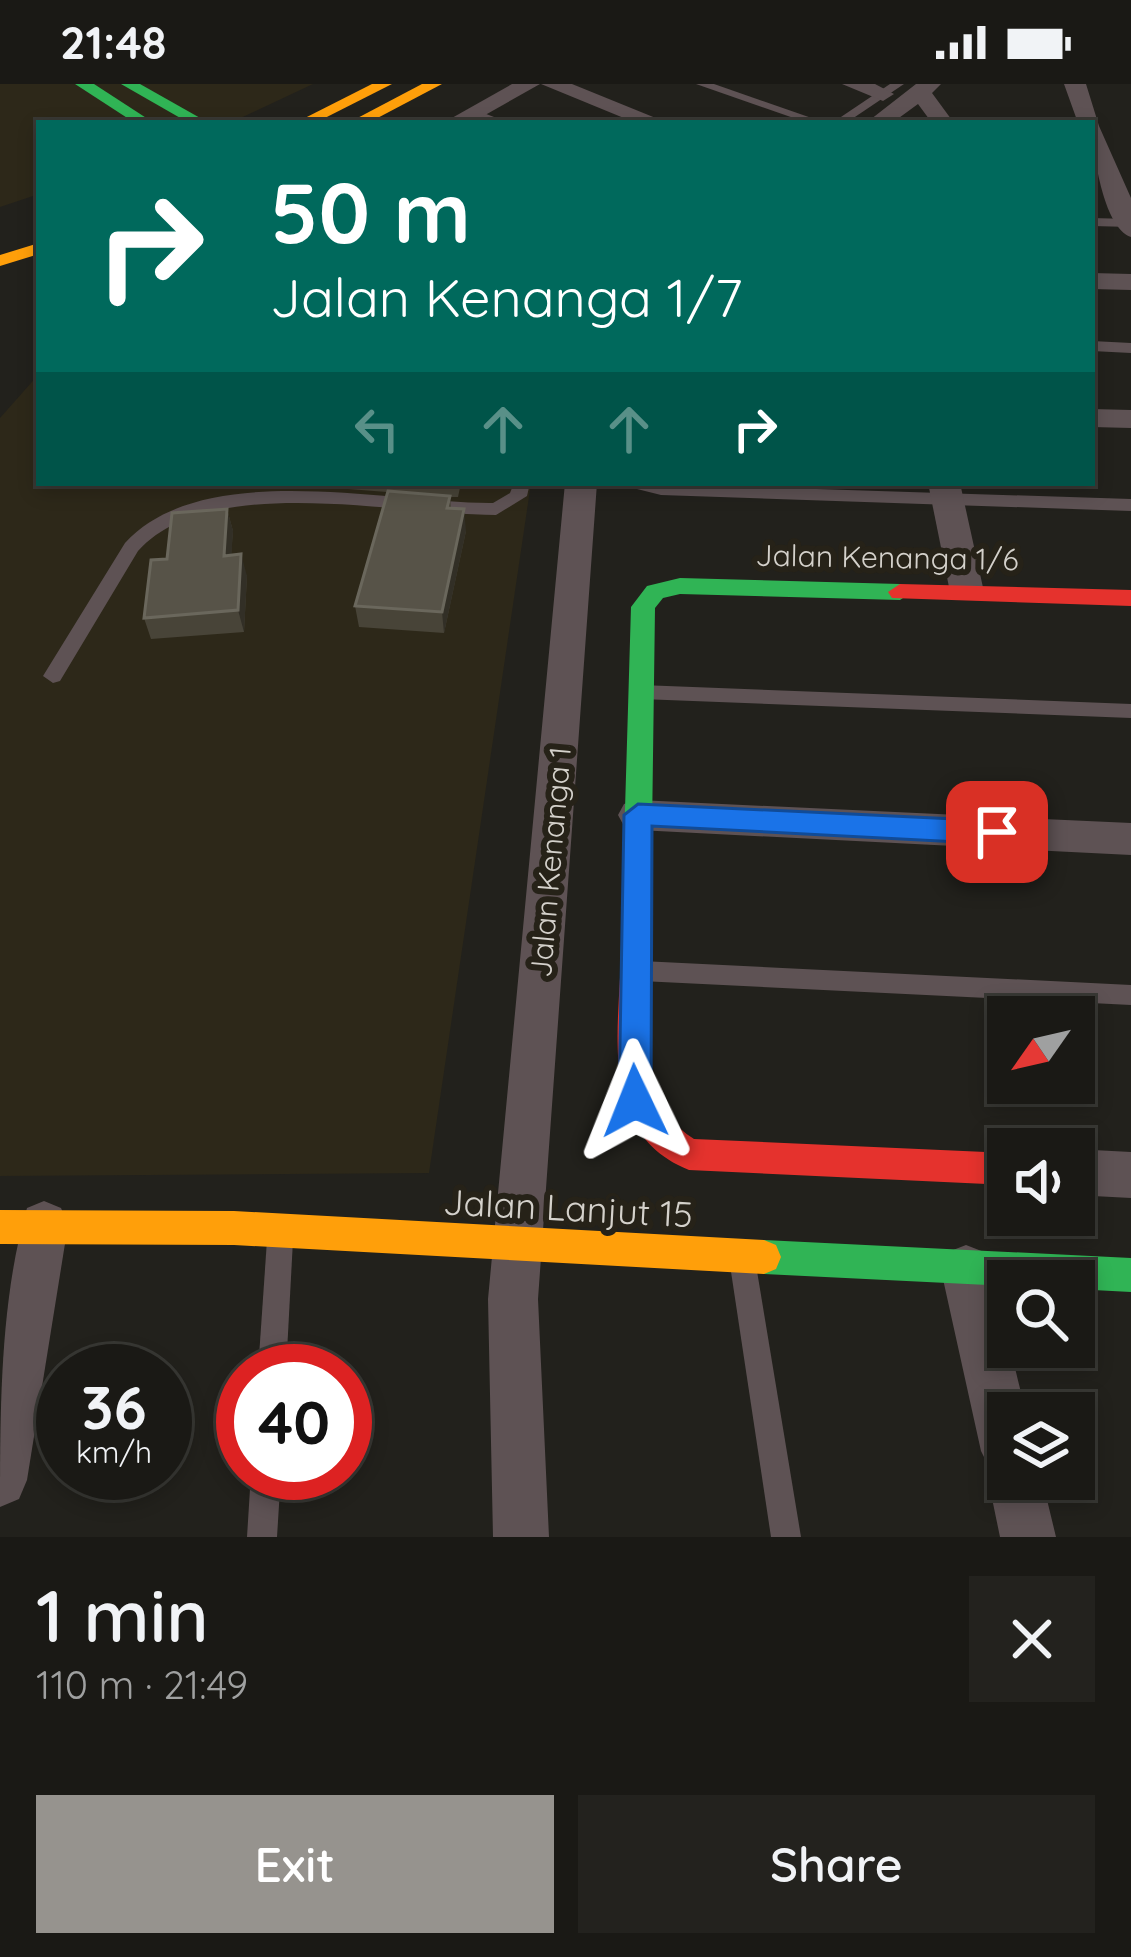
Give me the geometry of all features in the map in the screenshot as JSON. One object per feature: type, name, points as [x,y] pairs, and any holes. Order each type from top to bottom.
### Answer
[{"type":"street","points":[[82,84],[141,120]]},
{"type":"street","points":[[129,84],[195,120]]},
{"type":"street","points":[[309,120],[383,84]]},
{"type":"street","points":[[362,120],[434,84]]},
{"type":"street","points":[[463,118],[529,84]]},
{"type":"street","points":[[552,84],[649,120]]},
{"type":"street","points":[[853,84],[906,92],[939,120]]},
{"type":"street","points":[[1075,84],[1088,120]]},
{"type":"street","points":[[880,120],[906,92]]},
{"type":"street","points":[[906,92],[918,120]]},
{"type":"street","points":[[1095,137],[1130,226]]},
{"type":"street","points":[[0,236],[36,224]]},
{"type":"street","points":[[0,261],[36,249]]},
{"type":"street","points":[[1095,281],[1131,282]]},
{"type":"street","points":[[1095,418],[1131,419]]},
{"type":"street","name":"Jalan Kenanga 1","points":[[521,1537],[514,1299],[581,486]]},
{"type":"street","points":[[946,490],[967,592]]},
{"type":"street","name":"Jalan Kenanga 1/6","points":[[641,692],[645,601],[662,589],[1131,598]]},
{"type":"street","points":[[641,692],[635,1101],[651,1129],[689,1154],[987,1168]]},
{"type":"street","points":[[638,815],[1131,839]]},
{"type":"street","points":[[1095,1173],[1131,1175]]},
{"type":"street","points":[[0,1480],[22,1226]]},
{"type":"street","name":"Jalan Lanjut 15","points":[[22,1226],[280,1230],[742,1253],[966,1270],[1131,1275]]},
{"type":"street","points":[[966,1270],[994,1392]]},
{"type":"street","points":[[1020,1500],[1028,1537]]},
{"type":"lane","points":[[702,84],[811,120]]},
{"type":"lane","points":[[845,120],[906,92]]},
{"type":"lane","points":[[1095,222],[1130,226]]},
{"type":"lane","points":[[1095,346],[1131,348]]},
{"type":"lane","points":[[53,676],[136,542],[162,523],[239,496],[496,509],[518,496],[521,486]]},
{"type":"lane","points":[[646,486],[661,490],[946,490],[1131,505]]},
{"type":"lane","points":[[641,692],[1131,711]]},
{"type":"lane","points":[[634,970],[1131,995]]},
{"type":"lane","points":[[274,1344],[280,1230]]},
{"type":"lane","points":[[742,1253],[786,1537]]},
{"type":"lane","points":[[262,1537],[264,1500]]},
{"type":"shaded area","points":[[0,84],[313,84],[236,120],[36,120],[36,195],[0,207]]},
{"type":"shaded area","points":[[36,377],[36,486],[531,486],[429,1173],[0,1176],[0,418]]},
{"type":"building","points":[[388,491],[450,496],[447,508],[464,509],[442,612],[355,606]]},
{"type":"building","points":[[227,509],[224,556],[241,554],[238,610],[144,618],[151,560],[167,559],[172,513]]},
{"type":"traffic: fast","points":[[83,84],[141,120]]},
{"type":"traffic: fast","points":[[129,84],[195,120]]},
{"type":"traffic: fast","points":[[635,978],[643,607],[655,592],[680,586],[900,592]]},
{"type":"traffic: fast","points":[[764,1257],[1131,1275]]},
{"type":"traffic: slow","points":[[309,120],[384,84]]},
{"type":"traffic: slow","points":[[362,120],[434,84]]},
{"type":"traffic: slow","points":[[0,261],[36,249]]},
{"type":"traffic: slow","points":[[0,1227],[234,1228],[764,1257]]},
{"type":"traffic: jam","points":[[900,592],[1131,598]]},
{"type":"traffic: jam","points":[[635,978],[632,1054],[639,1101],[649,1121],[689,1154],[987,1168]]},
{"type":"route","points":[[635,1101],[638,815],[997,832]]}]
